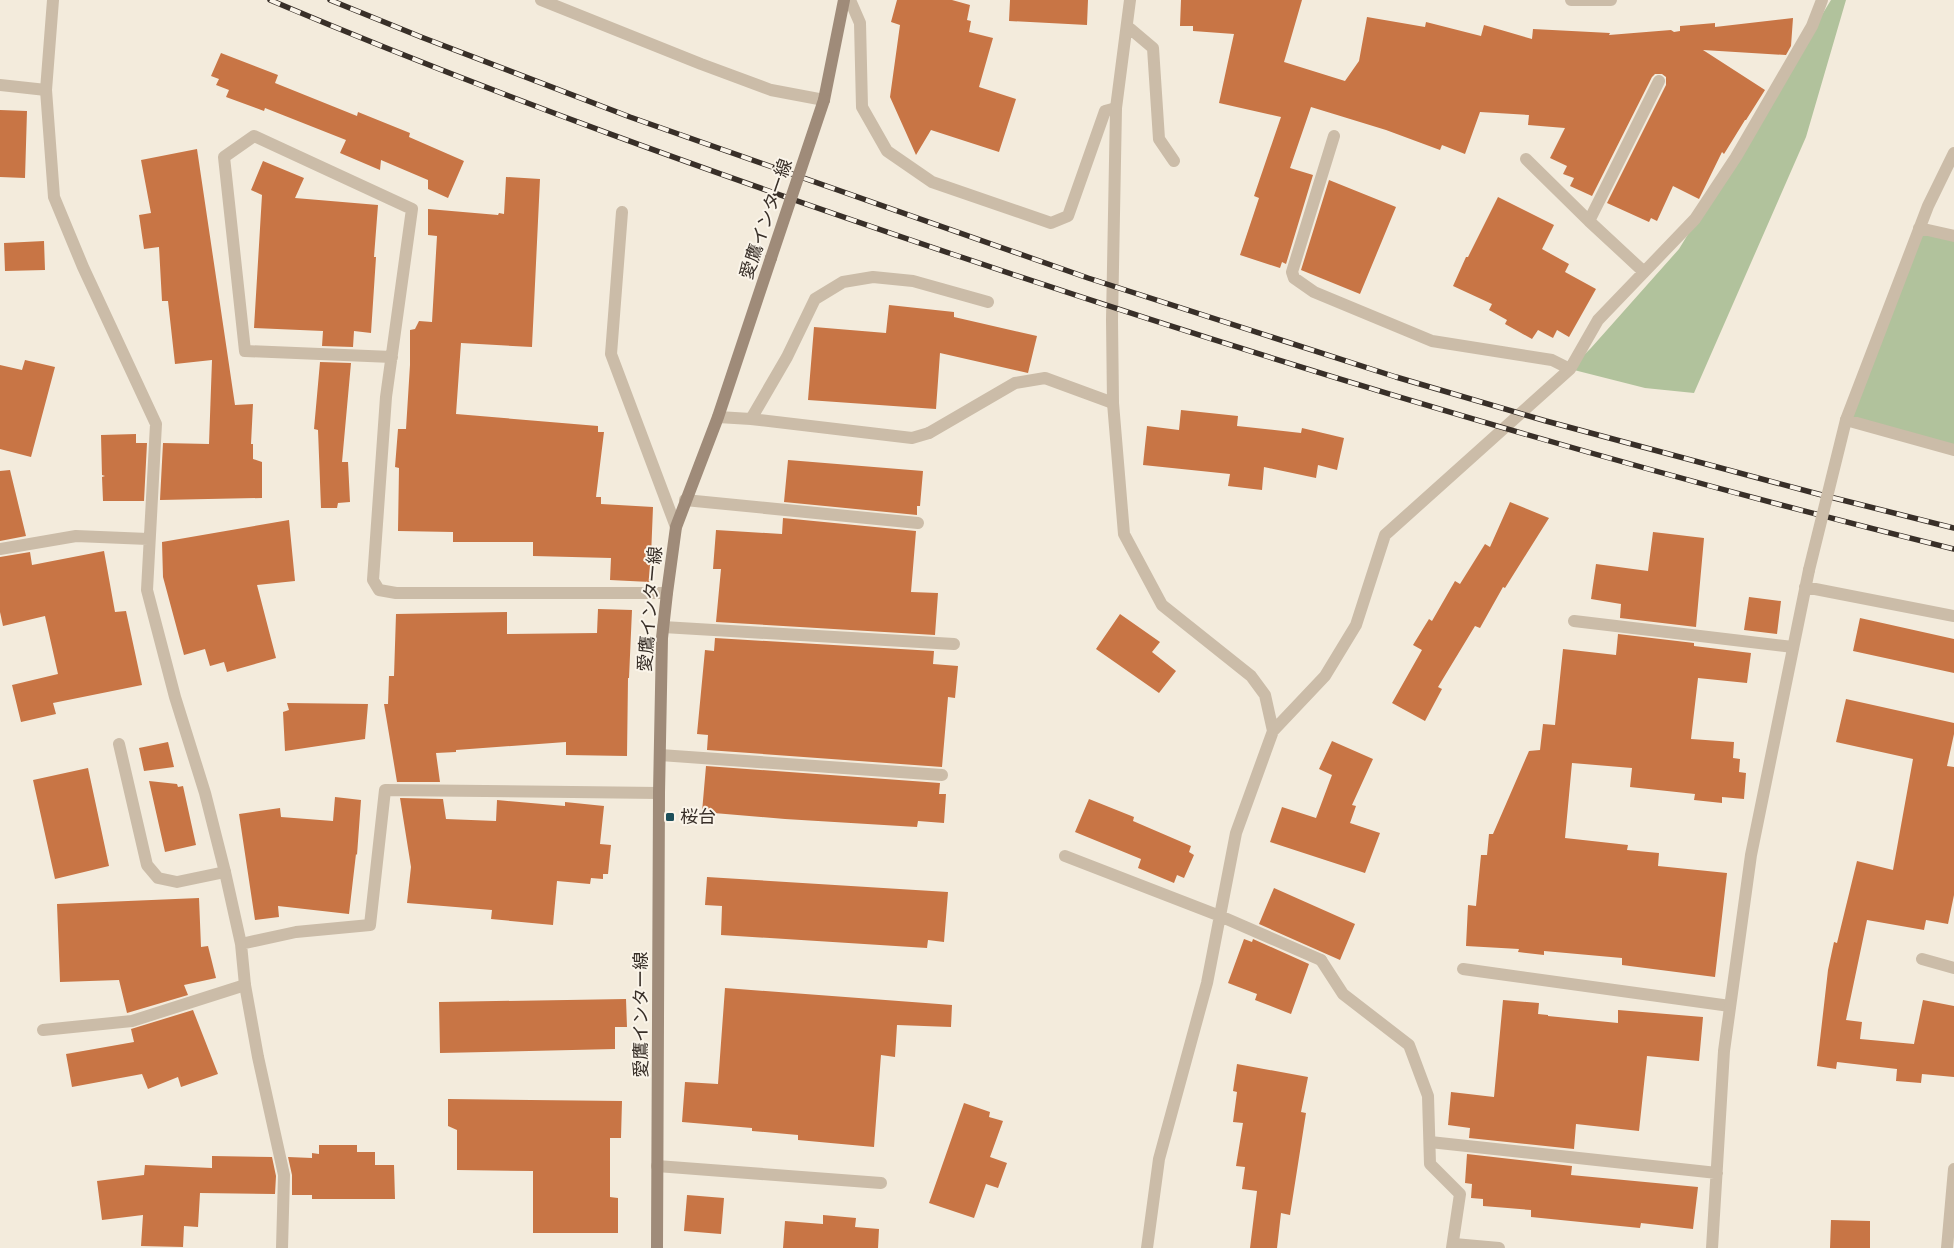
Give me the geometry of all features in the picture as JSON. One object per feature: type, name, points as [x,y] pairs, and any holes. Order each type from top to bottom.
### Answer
[{"type":"main road","name":"愛鷹インター線","points":[[657,1248],[659,793],[663,627],[676,527],[718,417],[824,100],[844,0]]},
{"type":"street","points":[[53,0],[46,90],[54,197],[83,267],[156,424],[146,590],[175,697],[205,792],[241,944],[258,1057],[284,1175],[282,1248]]},
{"type":"street","points":[[541,0],[770,90],[824,100]]},
{"type":"street","points":[[850,0],[860,23],[862,107],[887,151],[932,182],[1051,223],[1068,216],[1106,111],[1116,108]]},
{"type":"street","points":[[1130,0],[1116,108],[1112,320],[1113,403],[1124,534],[1162,605],[1250,676],[1265,695],[1273,731]]},
{"type":"street","points":[[1571,0],[1611,0]]},
{"type":"street","points":[[1148,1248],[1159,1159],[1207,982],[1236,833],[1273,731],[1325,676],[1356,625],[1385,535],[1570,369],[1598,320],[1695,219],[1736,157],[1812,26],[1822,0]]},
{"type":"street","points":[[1127,26],[1153,48],[1159,139],[1174,161]]},
{"type":"street","points":[[1589,221],[1660,81]]},
{"type":"street","points":[[0,85],[46,90]]},
{"type":"street","points":[[392,357],[245,351],[224,157],[254,136],[412,209],[392,357],[386,397],[373,580],[379,590],[396,593],[667,593]]},
{"type":"street","points":[[1334,136],[1292,272],[1294,278],[1314,292],[1432,341],[1552,360],[1570,369]]},
{"type":"street","points":[[1712,1248],[1724,1051],[1751,855],[1805,587],[1846,420],[1928,206],[1954,153]]},
{"type":"street","points":[[1526,158],[1589,221],[1644,272]]},
{"type":"street","points":[[622,212],[611,354],[676,527]]},
{"type":"street","points":[[1920,228],[1954,236]]},
{"type":"street","points":[[751,419],[787,357],[815,299],[843,282],[872,277],[913,281],[988,302]]},
{"type":"street","points":[[718,417],[751,419],[912,438],[929,433],[1014,383],[1045,378],[1113,403]]},
{"type":"street","points":[[1846,420],[1954,450]]},
{"type":"street","points":[[685,500],[918,523]]},
{"type":"street","points":[[0,549],[76,536],[148,539]]},
{"type":"street","points":[[1805,587],[1954,616]]},
{"type":"street","points":[[1574,621],[1793,647]]},
{"type":"street","points":[[663,627],[954,644]]},
{"type":"street","points":[[119,744],[147,866],[158,878],[178,882],[225,872]]},
{"type":"street","points":[[660,755],[942,775]]},
{"type":"street","points":[[241,944],[296,932],[370,925],[385,790],[659,793]]},
{"type":"street","points":[[1065,856],[1220,916],[1321,960],[1343,994],[1409,1045],[1428,1096],[1430,1164],[1460,1194],[1453,1246],[1499,1248]]},
{"type":"street","points":[[1922,959],[1954,968]]},
{"type":"street","points":[[1463,969],[1730,1006]]},
{"type":"street","points":[[43,1030],[132,1021],[246,985]]},
{"type":"street","points":[[1430,1142],[1717,1173]]},
{"type":"street","points":[[657,1166],[881,1183]]},
{"type":"street","points":[[1947,1248],[1954,1169]]},
{"type":"green space","points":[[1831,0],[1846,0],[1806,137],[1694,393],[1645,388],[1570,369],[1679,249]]},
{"type":"green space","points":[[1919,228],[1954,238],[1954,453],[1846,420]]},
{"type":"building","points":[[897,0],[952,0],[970,5],[967,20],[971,21],[969,32],[993,38],[979,87],[1016,99],[999,152],[931,130],[916,155],[890,97],[900,25],[891,22]]},
{"type":"building","points":[[1010,0],[1088,0],[1087,25],[1009,21]]},
{"type":"building","points":[[1181,0],[1302,0],[1284,62],[1345,81],[1359,61],[1367,17],[1425,27],[1426,22],[1481,36],[1484,25],[1532,39],[1533,29],[1610,33],[1609,35],[1671,30],[1674,32],[1680,31],[1680,26],[1715,23],[1715,27],[1793,18],[1791,46],[1786,55],[1703,50],[1765,90],[1724,154],[1722,152],[1699,199],[1673,186],[1657,221],[1651,218],[1649,222],[1607,203],[1666,85],[1666,77],[1662,74],[1655,74],[1652,77],[1592,196],[1570,186],[1574,178],[1563,174],[1567,166],[1550,158],[1565,128],[1528,125],[1529,115],[1480,112],[1465,154],[1442,145],[1440,150],[1386,130],[1311,107],[1290,168],[1313,175],[1286,264],[1282,262],[1280,268],[1240,255],[1259,198],[1254,196],[1281,117],[1219,103],[1234,34],[1193,31],[1193,26],[1180,26]]},
{"type":"building","points":[[221,53],[278,75],[275,83],[357,116],[358,112],[410,133],[409,137],[464,161],[448,198],[428,189],[428,180],[381,160],[380,170],[340,153],[346,140],[265,108],[264,111],[226,97],[229,90],[216,85],[219,79],[211,76]]},
{"type":"building","points":[[0,110],[27,111],[25,178],[0,177]]},
{"type":"building","points":[[197,149],[235,405],[253,404],[251,444],[253,444],[253,459],[262,462],[262,498],[160,500],[163,443],[209,444],[212,360],[175,364],[168,301],[162,301],[159,247],[144,249],[139,215],[151,213],[141,160]]},
{"type":"building","points":[[263,161],[304,178],[295,198],[378,205],[371,333],[354,331],[353,347],[322,346],[323,331],[254,328],[262,195],[251,190]]},
{"type":"building","points":[[506,177],[540,179],[532,347],[461,343],[456,414],[598,426],[598,432],[604,432],[596,497],[601,497],[601,504],[653,507],[650,582],[610,580],[611,558],[533,556],[533,542],[453,542],[453,532],[398,531],[399,468],[395,467],[398,429],[406,429],[410,330],[415,329],[419,321],[432,322],[437,236],[428,235],[428,209],[504,214]]},
{"type":"building","points":[[1329,180],[1396,207],[1360,294],[1301,270]]},
{"type":"building","points":[[1498,197],[1554,225],[1542,249],[1569,264],[1565,272],[1596,289],[1569,337],[1557,330],[1553,338],[1538,330],[1532,339],[1505,324],[1507,320],[1489,310],[1492,304],[1453,286]]},
{"type":"building","points":[[44,241],[45,270],[5,271],[4,243]]},
{"type":"building","points":[[889,305],[954,312],[954,317],[1037,336],[1028,373],[940,353],[936,409],[808,400],[814,327],[886,333]]},
{"type":"building","points":[[25,360],[55,367],[31,457],[0,449],[0,365],[22,370]]},
{"type":"building","points":[[320,362],[351,363],[342,462],[348,462],[350,502],[338,503],[337,508],[321,508],[318,430],[314,429]]},
{"type":"building","points":[[1181,410],[1238,416],[1237,426],[1301,433],[1302,428],[1344,438],[1337,470],[1318,465],[1316,478],[1264,467],[1262,490],[1228,486],[1230,474],[1143,465],[1147,426],[1179,430]]},
{"type":"building","points":[[136,434],[136,443],[147,443],[144,501],[103,501],[102,477],[105,476],[102,475],[101,435]]},
{"type":"building","points":[[788,460],[923,471],[920,506],[917,506],[917,515],[784,502]]},
{"type":"building","points":[[10,470],[26,536],[0,541],[0,471]]},
{"type":"building","points":[[1510,502],[1549,518],[1505,588],[1503,587],[1480,628],[1475,626],[1438,687],[1442,689],[1425,721],[1392,703],[1422,650],[1413,645],[1429,619],[1432,621],[1455,581],[1460,584],[1485,544],[1490,547]]},
{"type":"building","points":[[783,518],[916,531],[911,592],[938,593],[935,635],[716,622],[721,569],[713,569],[716,530],[782,534]]},
{"type":"building","points":[[289,520],[295,581],[257,585],[276,658],[227,672],[224,662],[210,666],[205,649],[184,655],[163,577],[162,542]]},
{"type":"building","points":[[1653,532],[1704,538],[1696,627],[1620,618],[1621,604],[1591,599],[1596,564],[1648,571]]},
{"type":"building","points":[[104,551],[115,612],[126,611],[142,685],[53,703],[56,714],[21,722],[12,685],[58,674],[45,616],[3,626],[0,612],[0,557],[30,552],[32,565]]},
{"type":"building","points":[[1749,597],[1781,601],[1777,634],[1744,630]]},
{"type":"building","points":[[598,609],[632,610],[628,678],[627,756],[566,755],[566,742],[456,750],[456,752],[436,753],[440,782],[397,782],[384,704],[388,704],[389,676],[394,676],[396,614],[507,612],[507,634],[597,633]]},
{"type":"building","points":[[1120,614],[1160,642],[1152,652],[1176,671],[1159,693],[1096,649]]},
{"type":"building","points":[[1860,618],[1954,639],[1954,673],[1853,651]]},
{"type":"building","points":[[1618,634],[1694,643],[1694,646],[1751,653],[1747,683],[1698,678],[1691,739],[1734,742],[1733,758],[1740,759],[1739,772],[1746,773],[1744,799],[1722,797],[1722,803],[1694,800],[1695,794],[1630,787],[1632,768],[1572,763],[1565,838],[1628,845],[1627,850],[1659,853],[1658,866],[1727,873],[1715,977],[1622,965],[1622,958],[1544,951],[1544,955],[1518,952],[1519,949],[1466,946],[1468,905],[1476,906],[1481,855],[1487,855],[1489,834],[1493,834],[1529,751],[1540,750],[1543,724],[1555,725],[1563,649],[1616,655]]},
{"type":"building","points":[[715,638],[934,651],[933,664],[958,666],[955,698],[948,697],[942,767],[707,750],[708,735],[697,734],[705,650],[714,651]]},
{"type":"building","points":[[1846,699],[1954,723],[1954,734],[1947,766],[1954,767],[1954,895],[1948,924],[1926,920],[1924,930],[1867,920],[1846,1020],[1862,1022],[1860,1039],[1914,1044],[1923,1000],[1954,1006],[1954,1077],[1922,1074],[1921,1083],[1896,1081],[1897,1069],[1837,1062],[1836,1069],[1817,1066],[1828,970],[1834,942],[1837,943],[1857,861],[1893,870],[1913,759],[1836,742]]},
{"type":"building","points":[[287,703],[368,704],[365,739],[285,751],[283,712],[289,710]]},
{"type":"building","points":[[1332,741],[1373,759],[1352,805],[1356,806],[1350,823],[1380,833],[1365,873],[1270,842],[1282,807],[1316,818],[1332,775],[1319,769]]},
{"type":"building","points":[[168,742],[174,767],[144,771],[139,748]]},
{"type":"building","points":[[706,766],[940,783],[939,794],[946,794],[944,823],[918,821],[917,827],[702,812]]},
{"type":"building","points":[[88,768],[109,866],[55,879],[33,780]]},
{"type":"building","points":[[149,781],[177,784],[178,787],[183,786],[196,845],[165,852]]},
{"type":"building","points":[[335,797],[361,800],[357,855],[349,914],[278,906],[279,917],[255,920],[239,814],[280,808],[281,817],[333,821]]},
{"type":"building","points":[[400,798],[443,799],[446,819],[496,821],[497,800],[565,806],[565,802],[604,806],[600,844],[611,845],[608,874],[603,874],[603,879],[591,878],[590,884],[557,881],[553,925],[491,919],[492,910],[407,903],[411,867]]},
{"type":"building","points":[[1089,799],[1134,817],[1133,821],[1191,846],[1189,852],[1194,855],[1184,878],[1177,875],[1174,883],[1138,868],[1141,859],[1075,832]]},
{"type":"building","points":[[707,877],[948,892],[944,942],[928,940],[927,948],[721,935],[722,906],[705,905]]},
{"type":"building","points":[[1274,888],[1355,924],[1340,960],[1259,924]]},
{"type":"building","points":[[199,898],[201,947],[208,946],[216,978],[184,985],[188,995],[127,1013],[119,980],[60,982],[57,904]]},
{"type":"building","points":[[1244,939],[1252,942],[1253,939],[1309,964],[1291,1014],[1255,1000],[1257,994],[1228,983]]},
{"type":"building","points":[[725,988],[952,1005],[951,1027],[897,1025],[895,1057],[881,1055],[874,1147],[798,1140],[798,1135],[752,1131],[752,1128],[682,1122],[685,1082],[718,1084]]},
{"type":"building","points":[[626,999],[627,1027],[615,1027],[615,1049],[440,1053],[439,1002]]},
{"type":"building","points":[[1503,1000],[1539,1003],[1538,1014],[1548,1016],[1618,1023],[1618,1010],[1703,1017],[1699,1061],[1647,1056],[1639,1131],[1576,1124],[1574,1149],[1469,1138],[1470,1128],[1448,1125],[1451,1092],[1494,1097]]},
{"type":"building","points":[[193,1010],[218,1074],[181,1087],[178,1077],[148,1089],[142,1074],[72,1087],[66,1054],[134,1042],[131,1029]]},
{"type":"building","points":[[1237,1064],[1308,1077],[1301,1112],[1306,1113],[1290,1215],[1281,1213],[1277,1248],[1250,1248],[1257,1191],[1242,1189],[1245,1167],[1236,1166],[1243,1123],[1233,1122],[1237,1092],[1233,1091]]},
{"type":"building","points":[[448,1099],[622,1101],[621,1138],[610,1138],[610,1197],[618,1198],[618,1233],[533,1233],[533,1171],[457,1170],[457,1130],[448,1126]]},
{"type":"building","points":[[964,1103],[990,1112],[989,1117],[1003,1121],[990,1157],[1007,1163],[998,1188],[986,1184],[974,1218],[929,1203]]},
{"type":"building","points":[[319,1145],[357,1145],[357,1152],[375,1152],[375,1165],[394,1165],[395,1199],[312,1199],[312,1195],[292,1195],[292,1175],[288,1157],[312,1158],[312,1153],[319,1154]]},
{"type":"building","points":[[1467,1154],[1572,1166],[1571,1175],[1698,1187],[1693,1229],[1641,1223],[1640,1228],[1531,1217],[1531,1210],[1483,1206],[1483,1199],[1471,1198],[1472,1184],[1465,1183]]},
{"type":"building","points":[[212,1156],[272,1157],[276,1176],[275,1194],[200,1193],[198,1227],[184,1226],[183,1247],[141,1246],[143,1215],[102,1220],[97,1181],[144,1175],[145,1165],[212,1168]]},
{"type":"building","points":[[687,1195],[724,1198],[721,1234],[684,1231]]},
{"type":"building","points":[[823,1215],[856,1218],[855,1227],[879,1229],[878,1248],[783,1248],[785,1221],[823,1224]]},
{"type":"building","points":[[1831,1220],[1870,1221],[1870,1248],[1830,1248]]},
{"type":"railway","points":[[270,0],[439,69],[610,134],[868,226],[1079,296],[1327,375],[1576,449],[1702,484],[1954,549]]},
{"type":"railway","points":[[330,0],[630,117],[1088,278],[1396,377],[1546,421],[1818,494],[1954,528]]},
{"type":"place","name":"桜台","points":[[670,817]]}]
